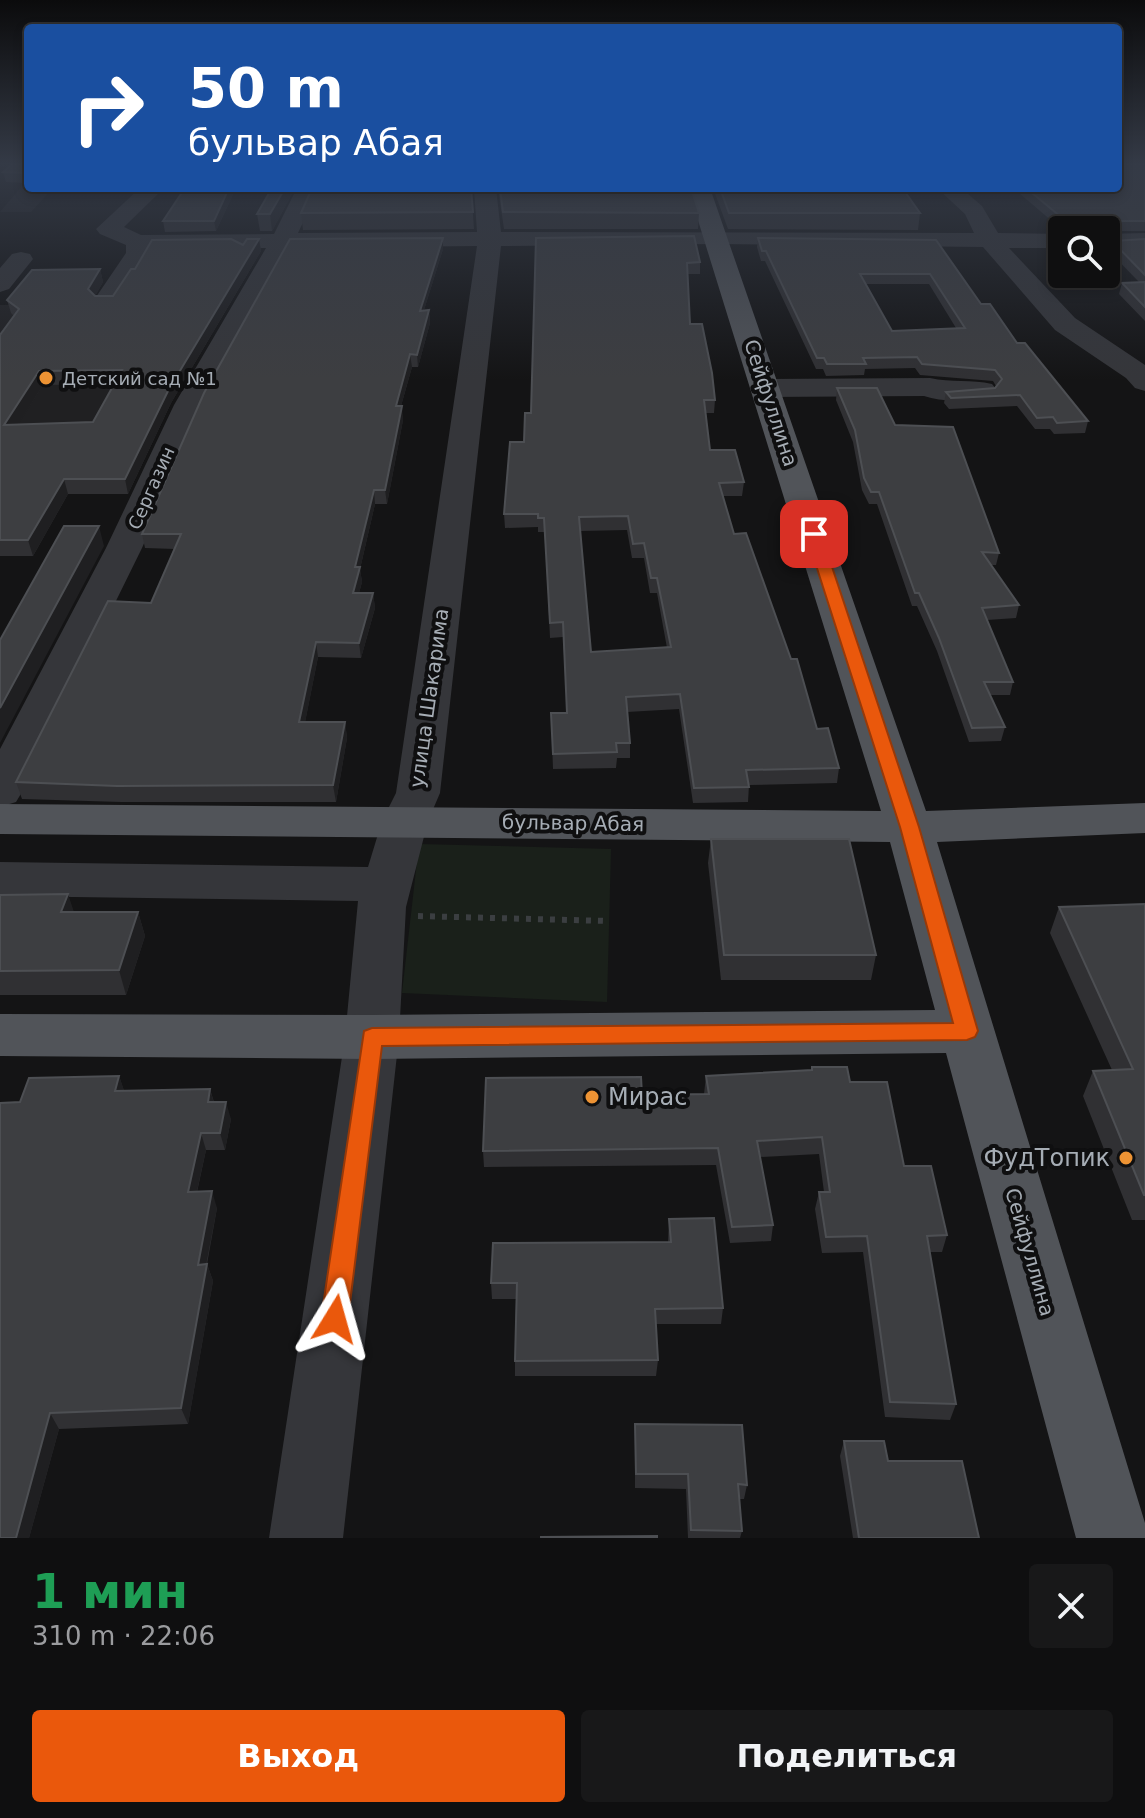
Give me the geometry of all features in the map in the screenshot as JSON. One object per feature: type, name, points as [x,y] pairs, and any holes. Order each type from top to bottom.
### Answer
[{"type":"main road","name":"Сейфуллина","points":[[716,237],[909,827],[1113,1538]]},
{"type":"main road","name":"бульвар Абая","points":[[0,819],[909,827],[1145,818]]},
{"type":"main road","points":[[0,1035],[372,1037],[967,1031]]},
{"type":"street","points":[[126,237],[138,242],[490,237],[1048,241]]},
{"type":"street","name":"улица Шакарима","points":[[306,1538],[372,1037],[383,895],[405,821],[418,793],[490,237]]},
{"type":"street","points":[[988,237],[1065,324],[1136,372],[1145,382]]},
{"type":"street","name":"Сергазин","points":[[0,792],[124,548],[189,405],[283,239]]},
{"type":"street","points":[[1120,241],[1145,240]]},
{"type":"street","points":[[107,300],[138,253],[138,242]]},
{"type":"street","points":[[0,284],[21,259]]},
{"type":"street","points":[[766,388],[928,383],[937,391],[982,390]]},
{"type":"street","points":[[0,879],[383,895]]},
{"type":"path","points":[[383,895],[411,916],[609,921]]},
{"type":"shaded area","points":[[77,304],[144,346],[103,427],[0,428],[0,305]]},
{"type":"shaded area","points":[[419,844],[611,849],[607,1002],[402,993]]},
{"type":"building","points":[[694,237],[700,262],[687,263],[690,324],[702,324],[712,373],[715,400],[704,400],[710,450],[735,450],[744,482],[719,483],[734,534],[746,533],[791,659],[797,659],[817,729],[828,728],[839,768],[746,770],[749,787],[694,788],[680,694],[626,697],[630,743],[616,743],[617,752],[553,754],[551,713],[567,713],[563,622],[550,623],[544,518],[538,518],[538,514],[504,514],[510,442],[524,442],[525,413],[531,413],[536,238]],"holes":[[[628,516],[633,544],[644,543],[651,578],[657,578],[671,647],[591,652],[579,517]]]},
{"type":"building","points":[[443,238],[420,311],[429,310],[417,355],[410,354],[396,406],[402,406],[385,490],[374,490],[355,567],[360,567],[353,593],[373,593],[359,643],[316,642],[299,722],[345,722],[333,785],[117,786],[16,782],[108,601],[151,603],[181,534],[142,534],[204,393],[290,239]]},
{"type":"building","points":[[758,238],[936,240],[981,304],[990,304],[1017,343],[1025,343],[1088,421],[1057,423],[1053,417],[1037,418],[1020,395],[951,398],[946,392],[995,388],[1002,379],[995,370],[922,364],[917,357],[863,358],[866,364],[827,364],[824,358],[817,358],[766,251],[762,251]],"holes":[[[860,274],[930,274],[965,328],[892,331]]]},
{"type":"building","points":[[231,239],[243,245],[247,239],[259,239],[169,389],[125,479],[64,479],[28,540],[0,540],[0,335],[19,309],[7,300],[32,270],[100,269],[88,289],[95,296],[113,296],[131,269],[135,269],[152,240]],"holes":[[[122,370],[93,422],[4,425],[39,371]]]},
{"type":"building","points":[[1145,239],[1145,275],[1120,249],[1120,241]]},
{"type":"building","points":[[1145,282],[1145,307],[1122,283]]},
{"type":"building","points":[[837,388],[877,388],[895,425],[953,427],[999,553],[982,552],[1019,605],[982,608],[1013,682],[984,682],[1005,727],[972,728],[939,638],[919,593],[915,593],[879,492],[871,492],[864,478],[855,430]]},
{"type":"building","points":[[64,526],[99,526],[0,708],[0,640]]},
{"type":"building","points":[[711,839],[849,839],[876,955],[724,955]]},
{"type":"building","points":[[68,894],[61,912],[138,912],[119,970],[0,971],[0,895]]},
{"type":"building","points":[[1145,904],[1144,1195],[1093,1071],[1133,1069],[1059,907]]},
{"type":"building","points":[[812,1067],[847,1067],[850,1082],[887,1082],[904,1166],[931,1166],[947,1235],[927,1236],[956,1404],[890,1402],[867,1236],[826,1237],[819,1192],[830,1192],[822,1137],[757,1141],[773,1225],[732,1227],[718,1148],[483,1151],[486,1078],[641,1077],[642,1095],[709,1094],[706,1076],[812,1070]]},
{"type":"building","points":[[119,1076],[115,1091],[210,1089],[208,1102],[226,1102],[220,1133],[201,1133],[188,1192],[212,1191],[198,1265],[207,1264],[181,1408],[50,1413],[16,1538],[0,1538],[0,1103],[20,1102],[29,1078]]},
{"type":"building","points":[[714,1218],[723,1308],[655,1309],[658,1360],[515,1361],[517,1283],[491,1283],[493,1243],[671,1242],[669,1219]]},
{"type":"building","points":[[635,1424],[742,1425],[747,1485],[738,1484],[742,1531],[691,1530],[688,1474],[636,1474]]},
{"type":"building","points":[[844,1441],[884,1441],[888,1461],[962,1461],[979,1538],[859,1538]]},
{"type":"building","points":[[541,1537],[657,1538],[541,1538]]},
{"type":"place","name":"Детский сад №1","points":[[46,378]]},
{"type":"place","name":"Мирас","points":[[592,1097]]},
{"type":"place","name":"ФудТопик","points":[[1126,1158]]},
{"type":"route","points":[[335,1319],[372,1037],[967,1031],[909,827],[814,534]]}]
